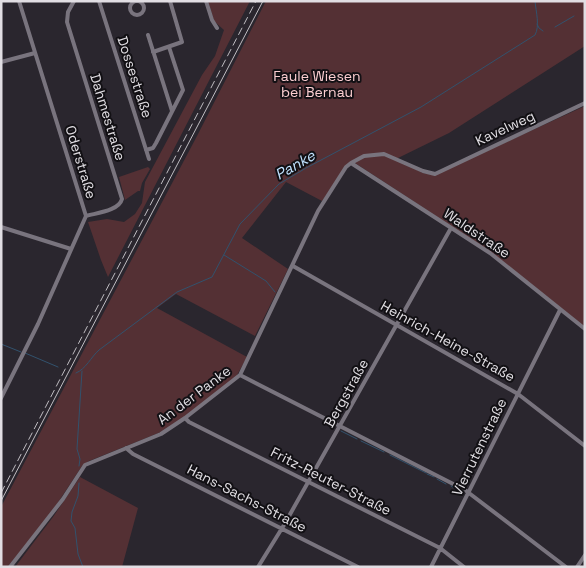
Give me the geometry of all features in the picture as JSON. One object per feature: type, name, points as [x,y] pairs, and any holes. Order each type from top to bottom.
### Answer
[{"type":"street","name":"Oderstraße","points":[[1,398],[37,325],[86,216],[19,1]]},
{"type":"street","name":"Dahmestraße","points":[[74,1],[68,12],[67,22],[122,199],[121,203],[116,207],[86,216]]},
{"type":"street","name":"Dossestraße","points":[[99,1],[149,159]]},
{"type":"street","points":[[153,52],[182,42],[170,1]]},
{"type":"street","points":[[206,1],[212,20],[218,28]]},
{"type":"street","points":[[148,36],[172,111]]},
{"type":"street","points":[[146,150],[153,148],[156,144],[183,90],[169,47]]},
{"type":"street","points":[[1,62],[35,53]]},
{"type":"street","name":"Kavelweg","points":[[351,163],[364,156],[384,154],[434,174],[585,103]]},
{"type":"street","name":"Waldstraße","points":[[351,163],[490,253],[585,329]]},
{"type":"street","name":"An der Panke","points":[[10,567],[62,499],[85,465],[161,434],[185,418],[240,375],[318,211],[351,163]]},
{"type":"street","points":[[1,227],[71,248]]},
{"type":"street","name":"Bergstraße","points":[[259,565],[340,427],[451,228]]},
{"type":"street","name":"Heinrich-Heine-Straße","points":[[293,266],[518,394],[585,446]]},
{"type":"street","name":"Vierrutenstraße","points":[[431,567],[560,310]]},
{"type":"street","points":[[240,375],[469,492],[566,567]]},
{"type":"street","name":"Fritz-Reuter-Straße","points":[[185,418],[189,422],[440,548],[464,567]]},
{"type":"street","name":"Hans-Sachs-Straße","points":[[126,448],[133,454],[358,567]]},
{"type":"street","points":[[577,567],[585,555]]},
{"type":"street","points":[[259,565],[266,567]]},
{"type":"green space","points":[[208,1],[250,1],[108,277],[88,222],[107,219],[124,222],[135,214],[142,203],[145,182],[202,75],[215,56],[224,30],[214,21]]},
{"type":"green space","name":"Faule Wiesen bei Bernau","points":[[266,1],[585,1],[585,46],[449,133],[397,160],[423,173],[434,175],[585,106],[585,327],[491,252],[352,161],[322,201],[286,182],[242,238],[288,269],[255,336],[176,294],[157,308],[247,357],[236,377],[183,418],[161,432],[89,461],[82,466],[55,507],[8,567],[1,567],[1,507],[197,136]]},
{"type":"green space","points":[[148,167],[150,169],[140,191],[125,200],[119,177]]},
{"type":"green space","points":[[80,477],[138,508],[122,567],[15,567],[53,517]]},
{"type":"waterway","name":"Panke","points":[[76,373],[83,369],[99,350],[177,292],[212,277],[240,224],[279,184],[421,107],[535,35],[537,23],[535,1]]},
{"type":"waterway","points":[[555,27],[574,16]]},
{"type":"waterway","name":"Panke","points":[[537,24],[543,31]]},
{"type":"waterway","points":[[224,255],[266,281],[275,292]]},
{"type":"waterway","name":"Panke","points":[[1,344],[21,352]]},
{"type":"waterway","name":"Panke","points":[[25,353],[58,367]]},
{"type":"waterway","points":[[79,466],[80,459],[77,449],[82,371]]},
{"type":"waterway","points":[[341,431],[357,439]]},
{"type":"waterway","points":[[361,441],[384,452]]},
{"type":"waterway","points":[[390,455],[426,473]]},
{"type":"waterway","points":[[427,474],[434,477]]},
{"type":"waterway","points":[[437,479],[446,484]]},
{"type":"waterway","points":[[79,483],[78,496],[71,521],[75,528],[78,554],[83,567]]},
{"type":"waterway","points":[[451,486],[462,492]]},
{"type":"tram line","points":[[1,501],[263,1]]},
{"type":"railway","points":[[1,493],[256,1]]}]
